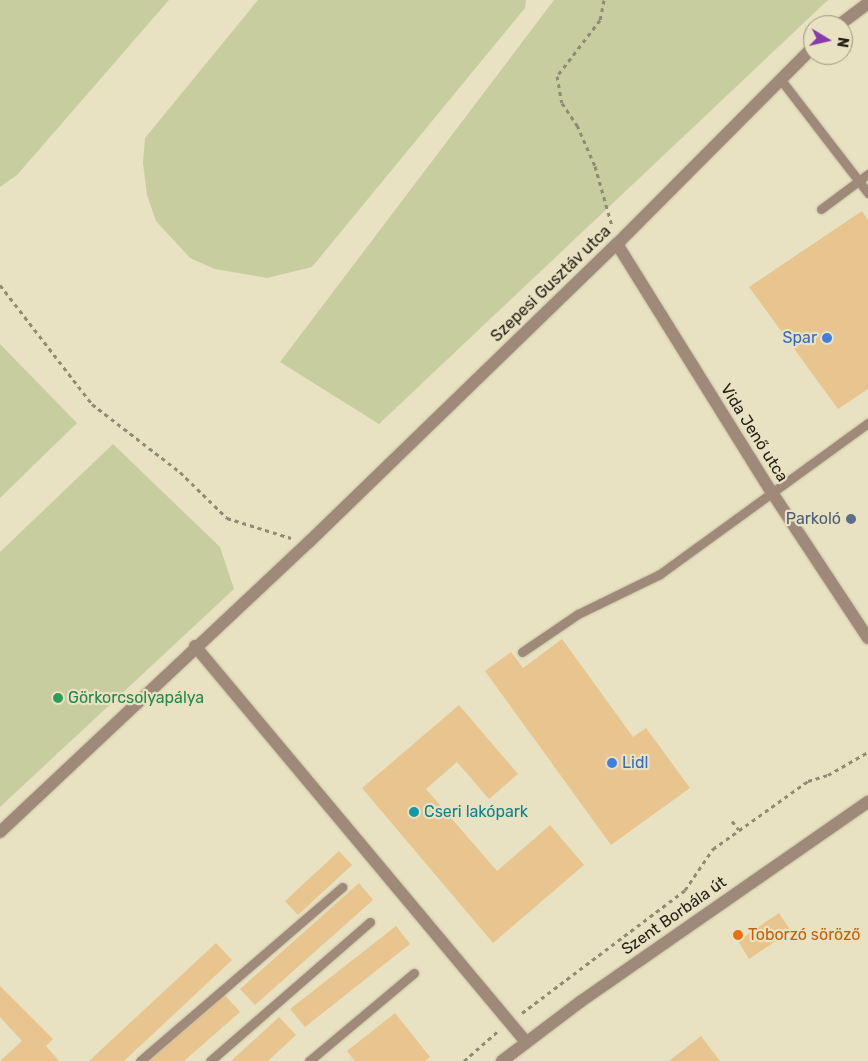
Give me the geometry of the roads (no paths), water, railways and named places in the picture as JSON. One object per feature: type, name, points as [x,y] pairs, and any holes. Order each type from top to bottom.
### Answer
[{"type":"street","points":[[852,15],[868,3]]},
{"type":"street","name":"Szepesi Gusztáv utca","points":[[0,832],[195,646],[309,542],[617,244],[803,57]]},
{"type":"street","name":"Vida Jenő utca","points":[[617,244],[771,491],[868,638]]},
{"type":"street","points":[[195,646],[526,1042]]},
{"type":"street","name":"Szent Borbála út","points":[[502,1061],[526,1042],[868,802]]},
{"type":"lane","points":[[781,80],[860,180],[868,193]]},
{"type":"lane","points":[[821,209],[868,174]]},
{"type":"lane","points":[[522,652],[578,614],[660,574],[771,491],[868,423]]},
{"type":"lane","points":[[140,1061],[342,887]]},
{"type":"lane","points":[[210,1061],[370,922]]},
{"type":"lane","points":[[309,1061],[414,973]]},
{"type":"place","name":"Spar","points":[[827,338]]},
{"type":"place","name":"Parkoló","points":[[851,519]]},
{"type":"place","name":"Görkorcsolyapálya","points":[[58,698]]},
{"type":"place","name":"Lidl","points":[[612,763]]},
{"type":"place","name":"Cseri lakópark","points":[[414,812]]},
{"type":"place","name":"Toborzó söröző","points":[[738,935]]}]
